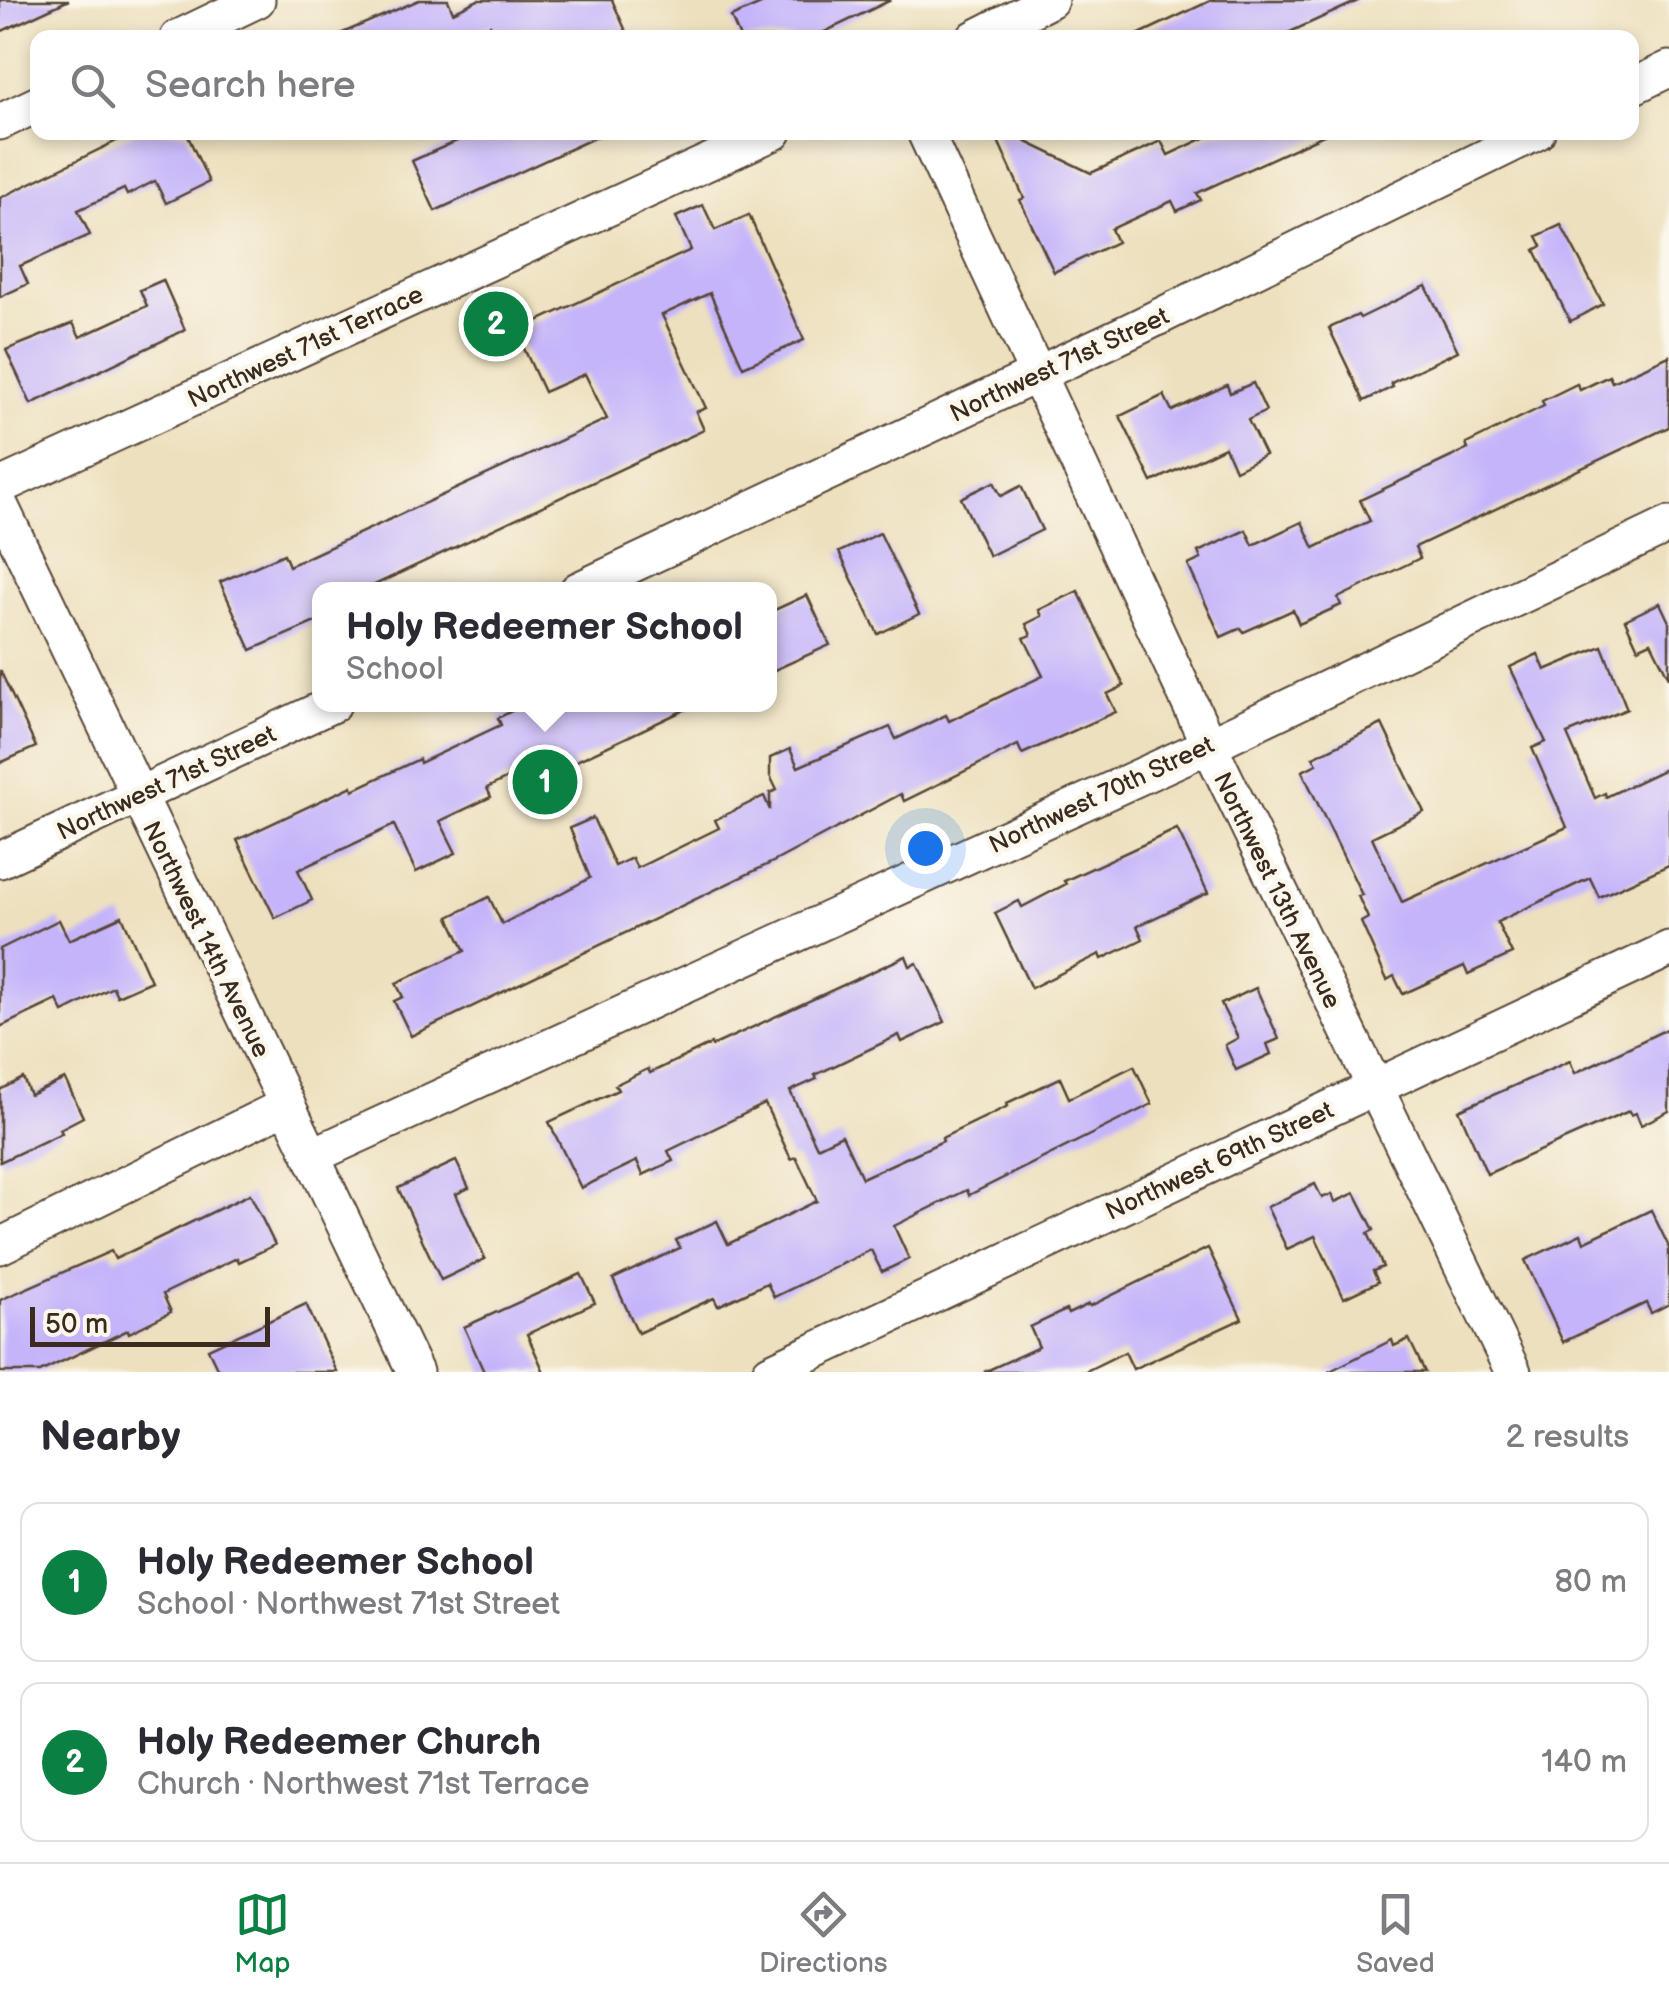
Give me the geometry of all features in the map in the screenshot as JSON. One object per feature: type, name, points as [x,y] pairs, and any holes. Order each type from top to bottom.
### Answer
[{"type":"street","points":[[195,30],[257,0]]},
{"type":"street","points":[[991,30],[1050,0]]},
{"type":"street","points":[[1639,83],[1669,69]]},
{"type":"street","points":[[0,122],[30,108]]},
{"type":"street","name":"Northwest 71st Terrace","points":[[0,486],[757,140]]},
{"type":"street","name":"Northwest 13th Avenue","points":[[930,140],[1209,746],[1513,1372]]},
{"type":"street","name":"Northwest 71st Street","points":[[595,582],[1520,140]]},
{"type":"street","name":"Northwest 14th Avenue","points":[[0,505],[416,1372]]},
{"type":"street","name":"Northwest 70th Street","points":[[312,1156],[1209,746],[1669,524]]},
{"type":"street","name":"Northwest 71st Street","points":[[0,860],[315,712]]},
{"type":"street","name":"Northwest 69th Street","points":[[770,1372],[1669,949]]},
{"type":"street","points":[[0,1246],[287,1105]]},
{"type":"building","points":[[0,0],[69,0],[0,32]]},
{"type":"building","points":[[419,0],[448,0],[453,12],[478,0],[612,0],[625,30],[492,30],[490,25],[480,30],[350,30]]},
{"type":"building","points":[[770,0],[891,0],[829,30],[737,30],[731,17]]},
{"type":"building","points":[[1212,0],[1360,0],[1294,30],[1148,30]]},
{"type":"building","points":[[119,140],[190,140],[209,182],[166,203],[155,181],[127,195],[124,189],[78,210],[90,235],[20,266],[28,284],[0,297],[0,198]]},
{"type":"building","points":[[459,140],[590,140],[435,211],[412,161]]},
{"type":"building","points":[[998,140],[1023,140],[1091,173],[1161,141],[1168,155],[1200,140],[1313,140],[1197,193],[1201,200],[1177,211],[1172,201],[1111,229],[1117,242],[1054,272],[1020,200],[1024,198]]},
{"type":"building","points":[[703,205],[715,230],[749,215],[804,340],[743,367],[710,293],[662,315],[706,408],[696,412],[704,430],[381,582],[312,582],[312,623],[251,650],[220,582],[284,554],[289,566],[607,419],[585,374],[544,392],[516,331],[691,250],[676,217]]},
{"type":"building","points":[[1561,225],[1603,304],[1570,321],[1535,250],[1542,246],[1537,236]]},
{"type":"building","points":[[163,280],[185,330],[31,404],[6,350],[73,323],[80,337],[147,306],[140,290]]},
{"type":"building","points":[[1426,286],[1458,351],[1391,383],[1393,387],[1364,401],[1329,328],[1358,315],[1360,318]]},
{"type":"building","points":[[1669,356],[1669,427],[1415,547],[1420,558],[1338,598],[1341,605],[1299,624],[1293,610],[1244,632],[1241,628],[1221,637],[1188,565],[1201,559],[1198,552],[1246,530],[1253,545],[1302,522],[1314,548],[1370,521],[1360,500],[1468,449],[1466,444],[1544,406],[1542,401],[1577,384],[1580,390],[1609,376],[1612,382]]},
{"type":"building","points":[[1253,383],[1266,411],[1248,420],[1265,455],[1235,470],[1225,447],[1152,482],[1120,416],[1164,395],[1172,411],[1227,385],[1230,393]]},
{"type":"building","points":[[994,482],[1001,496],[1021,486],[1042,530],[989,556],[961,498]]},
{"type":"building","points":[[880,533],[919,614],[878,634],[839,552]]},
{"type":"building","points":[[1078,591],[1124,686],[1107,694],[1116,712],[1022,754],[1018,745],[904,801],[901,794],[773,862],[411,1036],[394,1001],[403,997],[396,983],[465,951],[449,917],[489,897],[502,924],[590,878],[570,828],[593,818],[615,866],[632,858],[637,868],[719,828],[715,820],[764,796],[770,810],[770,793],[777,790],[770,776],[770,758],[790,749],[798,767],[890,727],[896,739],[946,715],[949,721],[1043,676],[1024,638],[1031,635],[1026,624],[1042,616],[1039,610]]},
{"type":"building","points":[[807,595],[830,645],[777,669],[777,609]]},
{"type":"building","points":[[1660,603],[1669,622],[1669,678],[1651,642],[1638,648],[1625,620]]},
{"type":"building","points":[[1602,646],[1627,709],[1567,734],[1595,798],[1605,793],[1606,797],[1669,767],[1669,865],[1599,897],[1590,878],[1497,922],[1512,954],[1468,974],[1464,966],[1403,994],[1394,976],[1387,980],[1361,922],[1368,918],[1358,896],[1362,895],[1302,771],[1317,764],[1313,757],[1382,724],[1424,812],[1372,837],[1402,902],[1567,827],[1532,748],[1546,742],[1510,667],[1538,654],[1545,670]]},
{"type":"building","points":[[0,670],[36,747],[0,763]]},
{"type":"building","points":[[510,712],[680,712],[572,763],[576,771],[548,783],[538,763],[487,788],[491,797],[440,821],[456,853],[416,872],[394,825],[298,870],[312,900],[275,918],[237,840],[352,786],[353,790],[419,759],[420,763],[501,725],[498,718]]},
{"type":"building","points":[[1177,829],[1208,893],[1137,926],[1143,939],[1102,959],[1100,954],[1031,988],[995,913],[1019,901],[1022,907],[1066,884],[1064,881]]},
{"type":"building","points":[[122,916],[151,981],[117,996],[113,987],[63,1012],[57,1000],[0,1027],[0,949],[59,920],[69,940]]},
{"type":"building","points":[[906,956],[910,966],[917,963],[945,1022],[902,1042],[899,1035],[790,1091],[817,1147],[842,1135],[862,1178],[943,1141],[942,1138],[1008,1106],[1007,1103],[1060,1078],[1069,1098],[1134,1066],[1152,1104],[969,1195],[967,1190],[894,1226],[909,1259],[882,1272],[871,1250],[774,1297],[767,1283],[718,1306],[714,1298],[638,1333],[613,1279],[680,1248],[676,1240],[717,1221],[728,1244],[817,1201],[796,1157],[791,1159],[765,1104],[668,1151],[673,1161],[643,1175],[637,1161],[581,1188],[549,1122],[618,1090],[615,1085],[648,1069],[650,1073],[712,1046]]},
{"type":"building","points":[[1256,988],[1279,1039],[1267,1044],[1271,1054],[1236,1070],[1225,1045],[1238,1038],[1221,1004]]},
{"type":"building","points":[[1669,1028],[1669,1111],[1641,1125],[1636,1113],[1631,1115],[1629,1111],[1487,1174],[1459,1110],[1570,1061],[1575,1073]]},
{"type":"building","points":[[23,1078],[30,1095],[65,1079],[83,1117],[60,1129],[62,1133],[0,1162],[0,1090]]},
{"type":"building","points":[[456,1161],[469,1188],[456,1194],[485,1259],[441,1280],[398,1188]]},
{"type":"building","points":[[1315,1184],[1322,1198],[1332,1194],[1335,1202],[1355,1193],[1374,1230],[1368,1233],[1383,1267],[1373,1271],[1378,1282],[1344,1298],[1315,1236],[1287,1249],[1267,1207]]},
{"type":"building","points":[[250,1194],[275,1245],[239,1262],[237,1258],[163,1294],[171,1312],[129,1333],[128,1330],[40,1372],[0,1372],[0,1300],[111,1251],[115,1259]]},
{"type":"building","points":[[1651,1210],[1669,1247],[1669,1304],[1651,1313],[1646,1303],[1563,1342],[1525,1260],[1581,1234],[1584,1242]]},
{"type":"building","points":[[1208,1248],[1242,1319],[1133,1369],[1125,1352],[1084,1372],[984,1372],[1039,1347],[1030,1327],[1066,1310],[1068,1314],[1090,1306]]},
{"type":"building","points":[[581,1274],[595,1303],[527,1334],[544,1372],[484,1372],[464,1327]]},
{"type":"building","points":[[306,1304],[337,1372],[219,1372],[208,1349]]},
{"type":"building","points":[[1409,1339],[1425,1372],[1328,1372],[1392,1340],[1394,1346]]},
{"type":"place","name":"Holy Redeemer Church","points":[[496,324]]},
{"type":"place","name":"Holy Redeemer School","points":[[545,782]]}]
